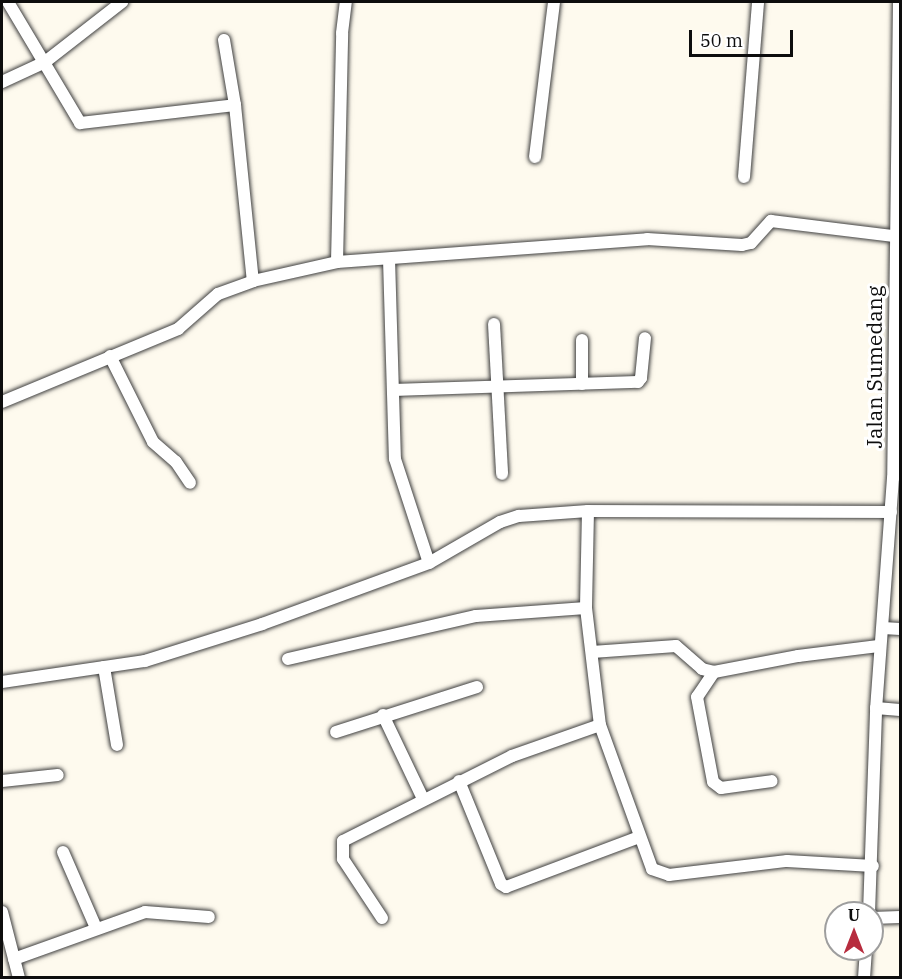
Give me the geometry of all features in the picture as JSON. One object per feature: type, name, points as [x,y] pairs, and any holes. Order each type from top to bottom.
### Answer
[{"type":"street","points":[[8,2],[80,123],[236,105]]},
{"type":"street","points":[[2,82],[45,62],[122,2]]},
{"type":"street","points":[[337,262],[342,33],[346,2]]},
{"type":"street","points":[[535,157],[554,2]]},
{"type":"street","points":[[744,177],[758,2]]},
{"type":"street","name":"Jalan Sumedang","points":[[870,901],[873,866],[878,646],[883,628],[891,512],[897,478],[894,236],[899,2]]},
{"type":"street","points":[[224,40],[236,105],[253,281]]},
{"type":"street","points":[[2,402],[178,329],[191,321],[209,300],[253,281],[337,262],[646,239],[742,245],[750,243],[771,221],[894,236]]},
{"type":"street","points":[[389,259],[393,390],[400,483],[429,563]]},
{"type":"street","points":[[494,324],[502,474]]},
{"type":"street","points":[[393,390],[499,384],[638,382],[641,378],[645,338]]},
{"type":"street","points":[[582,340],[582,384]]},
{"type":"street","points":[[110,356],[153,442],[176,462],[190,483]]},
{"type":"street","points":[[588,511],[586,608],[600,725],[652,869],[662,875],[787,861],[873,866]]},
{"type":"street","points":[[2,682],[145,661],[251,627],[429,563],[510,518],[588,511],[891,512]]},
{"type":"street","points":[[288,659],[476,616],[586,608]]},
{"type":"street","points":[[883,628],[900,629]]},
{"type":"street","points":[[592,652],[676,646],[702,669],[714,672],[798,656],[878,646]]},
{"type":"street","points":[[104,667],[117,745]]},
{"type":"street","points":[[714,672],[697,697],[713,782],[721,788],[772,781]]},
{"type":"street","points":[[336,732],[383,715],[477,687]]},
{"type":"street","points":[[876,708],[900,710]]},
{"type":"street","points":[[383,715],[423,799]]},
{"type":"street","points":[[382,918],[343,859],[343,842],[423,799],[512,756],[600,725]]},
{"type":"street","points":[[2,781],[58,775]]},
{"type":"street","points":[[459,781],[501,884],[506,887],[639,837]]},
{"type":"street","points":[[63,852],[96,928]]},
{"type":"street","points":[[2,912],[19,978]]},
{"type":"street","points":[[14,959],[145,912],[209,917]]},
{"type":"street","points":[[884,918],[900,917]]},
{"type":"street","points":[[864,978],[865,961]]}]
